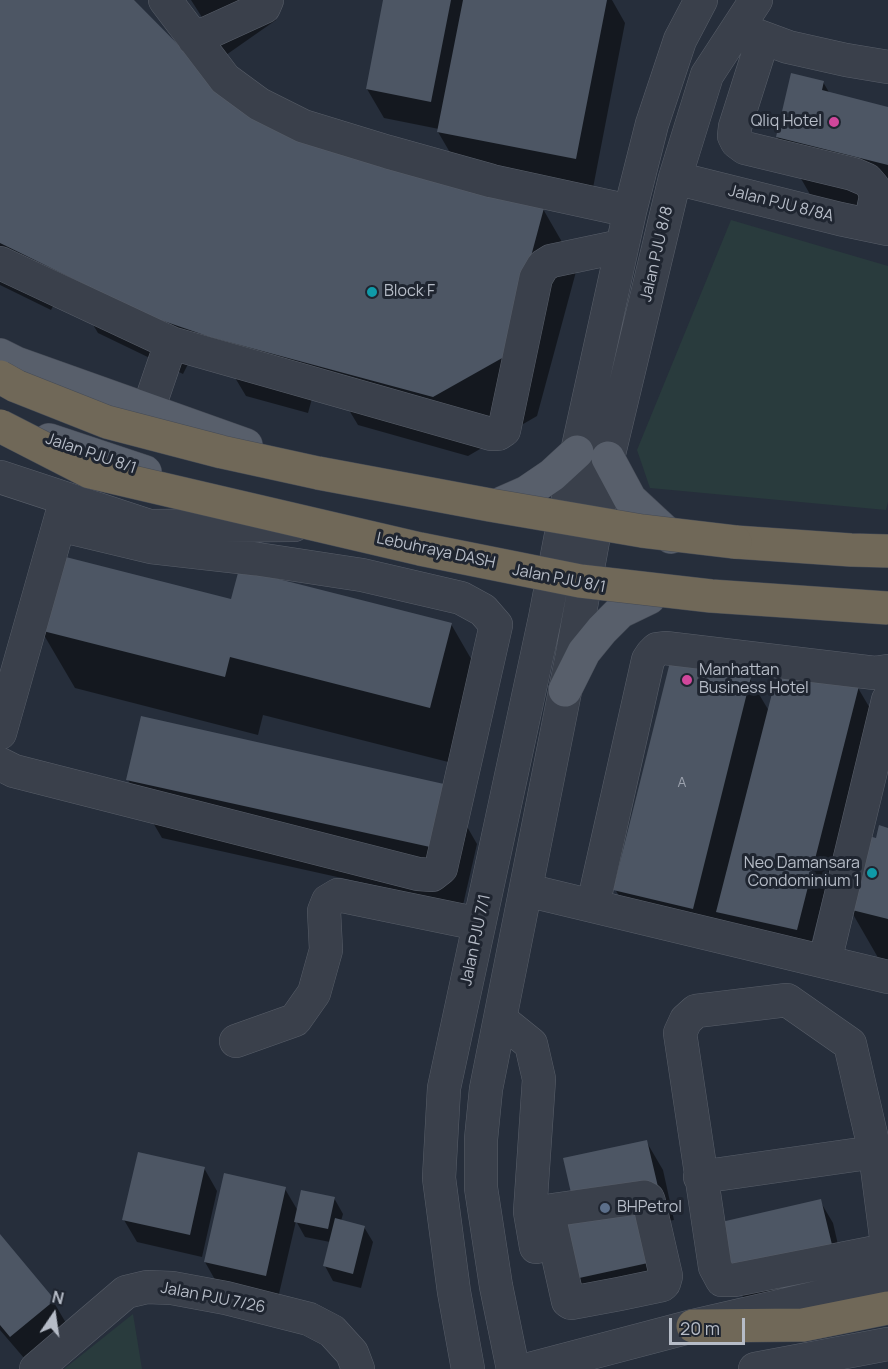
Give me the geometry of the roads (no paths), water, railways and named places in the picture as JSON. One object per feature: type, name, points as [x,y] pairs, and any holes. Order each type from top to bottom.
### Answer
[{"type":"highway","points":[[0,377],[16,386],[107,422],[222,452],[318,473],[642,531],[735,542],[888,551]]},
{"type":"highway","name":"Lebuhraya DASH","points":[[0,426],[90,472],[420,549],[580,581],[711,596],[888,608]]},
{"type":"highway","points":[[693,1326],[803,1325],[888,1308]]},
{"type":"main road","points":[[0,355],[16,363],[295,463],[671,537],[767,550],[839,553],[888,551]]},
{"type":"main road","name":"Jalan PJU 8/1","points":[[0,417],[44,438],[296,525],[649,598],[756,611],[868,618],[888,615]]},
{"type":"main road","points":[[502,504],[592,455],[630,499],[671,537]]},
{"type":"main road","points":[[565,690],[584,652],[602,630],[620,612],[649,598]]},
{"type":"street","points":[[165,0],[225,79],[259,104],[303,126],[492,181],[630,211]]},
{"type":"street","points":[[194,39],[264,7],[267,0]]},
{"type":"street","name":"Jalan PJU 8/8","points":[[580,519],[592,455],[622,246],[630,211],[655,113],[680,40],[701,0]]},
{"type":"street","name":"Jalan PJU 8/8","points":[[592,455],[707,75],[750,34],[756,0]]},
{"type":"street","points":[[879,227],[876,196],[867,180],[853,174],[745,148],[736,142],[734,136],[750,34],[788,47],[834,58],[888,67]]},
{"type":"street","name":"Jalan PJU 8/8A","points":[[675,178],[879,227]]},
{"type":"street","points":[[0,263],[171,343],[491,434],[498,434],[504,430],[536,278],[543,266],[551,261],[622,246]]},
{"type":"street","points":[[148,410],[171,343]]},
{"type":"street","points":[[0,477],[77,516],[151,547],[257,559],[362,575],[461,598],[483,610],[496,625],[441,868],[432,875],[418,874],[14,771],[0,765]]},
{"type":"street","points":[[77,516],[149,526],[296,525]]},
{"type":"street","points":[[0,733],[77,516]]},
{"type":"street","points":[[513,1369],[496,1286],[482,1188],[481,1139],[486,1089],[584,584],[580,519]]},
{"type":"street","name":"Jalan PJU 7/1","points":[[468,1369],[454,1292],[439,1178],[444,1088],[552,578],[580,519]]},
{"type":"street","points":[[593,905],[648,660],[657,649],[665,648],[875,673],[888,671]]},
{"type":"street","points":[[825,962],[877,796],[888,700]]},
{"type":"street","points":[[444,850],[493,860]]},
{"type":"street","points":[[526,890],[888,977]]},
{"type":"street","points":[[236,1041],[295,1020],[314,993],[326,951],[324,911],[328,901],[338,895],[479,924]]},
{"type":"street","points":[[787,1000],[850,1044],[875,1152],[888,1251],[734,1280],[722,1280],[715,1267],[700,1177],[680,1033],[686,1020],[696,1011],[787,1000]]},
{"type":"street","points":[[500,1019],[531,1044],[539,1079],[530,1212],[540,1256],[544,1258],[557,1255]]},
{"type":"street","points":[[700,1177],[875,1152]]},
{"type":"street","points":[[644,1197],[648,1199],[666,1276],[662,1285],[572,1303],[568,1301],[557,1255],[549,1216],[553,1210],[644,1197]]},
{"type":"street","points":[[530,1369],[693,1326],[888,1281]]},
{"type":"street","name":"Jalan PJU 7/26","points":[[36,1369],[126,1293],[147,1287],[172,1288],[226,1298],[309,1319],[332,1331],[352,1353],[358,1369]]},
{"type":"street","points":[[619,1294],[628,1343]]},
{"type":"street","points":[[755,1369],[888,1344]]},
{"type":"place","name":"Qliq Hotel","points":[[834,122]]},
{"type":"place","name":"Block F","points":[[372,292]]},
{"type":"place","name":"Manhattan Business Hotel","points":[[687,680]]},
{"type":"place","name":"Neo Damansara Condominium 1","points":[[872,873]]},
{"type":"place","name":"BHPetrol","points":[[605,1208]]}]
